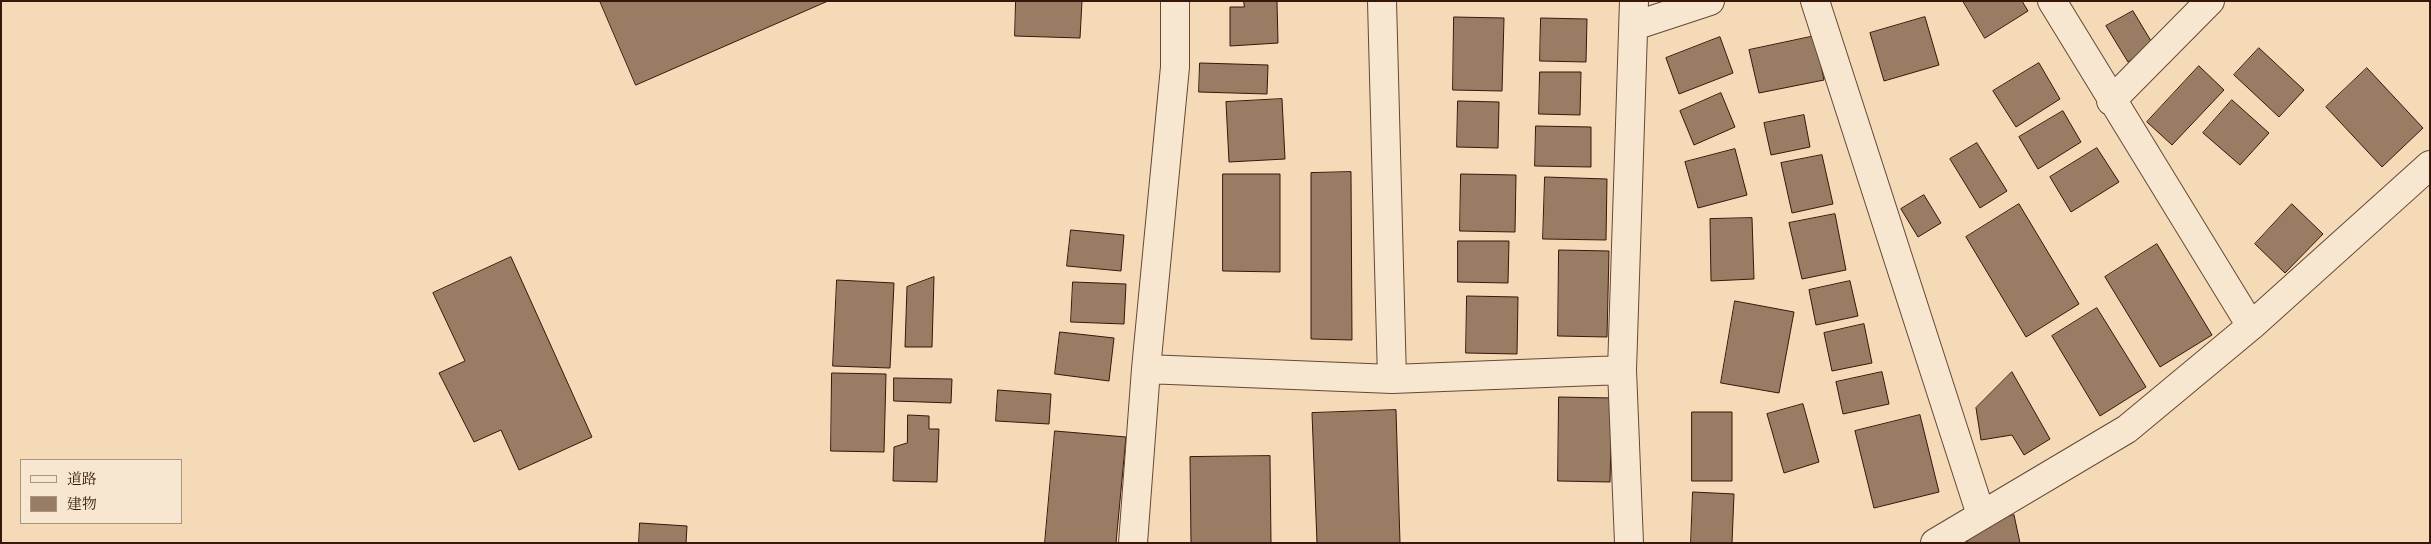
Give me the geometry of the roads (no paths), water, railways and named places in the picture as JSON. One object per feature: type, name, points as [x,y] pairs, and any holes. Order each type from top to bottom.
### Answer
[{"type":"street","points":[[1133,543],[1146,370],[1175,67],[1175,1]]},
{"type":"street","points":[[1382,1],[1392,379]]},
{"type":"street","points":[[1629,543],[1622,370],[1634,14],[1710,1]]},
{"type":"street","points":[[1815,1],[1982,515]]},
{"type":"street","points":[[2052,1],[2111,101],[2251,326]]},
{"type":"street","points":[[2111,101],[2210,1]]},
{"type":"street","points":[[1935,543],[2127,429],[2251,326],[2430,165]]},
{"type":"street","points":[[1146,370],[1392,379],[1622,370]]}]
